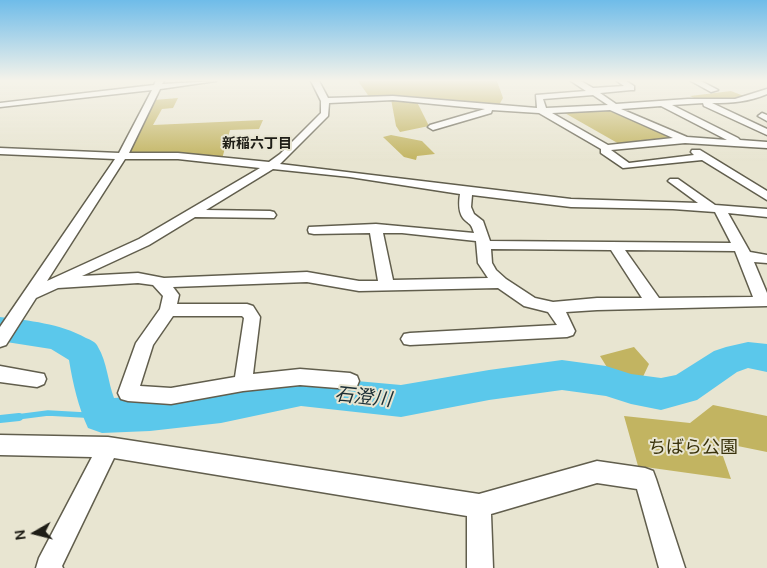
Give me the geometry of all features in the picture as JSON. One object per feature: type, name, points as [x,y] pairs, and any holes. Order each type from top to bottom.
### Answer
[{"type":"street","points":[[0,340],[122,156],[147,108]]},
{"type":"street","points":[[32,294],[144,242],[269,167],[284,156],[325,114],[325,108]]},
{"type":"street","points":[[494,108],[542,111],[591,108]]},
{"type":"street","points":[[433,127],[499,108]]},
{"type":"street","points":[[541,108],[542,111],[606,148],[605,150],[626,166],[705,157]]},
{"type":"street","points":[[613,108],[681,140],[766,194]]},
{"type":"street","points":[[672,108],[739,142]]},
{"type":"street","points":[[715,108],[767,132]]},
{"type":"street","points":[[747,122],[765,118]]},
{"type":"street","points":[[606,148],[681,140],[767,145]]},
{"type":"street","points":[[752,144],[767,151]]},
{"type":"street","points":[[0,151],[122,156],[178,156],[350,174],[466,191],[571,202],[673,204],[717,210],[767,213]]},
{"type":"street","points":[[466,191],[465,207],[468,216],[477,221],[483,242],[485,263],[501,283],[530,302],[553,308],[597,304],[654,303],[765,305],[742,251],[717,210],[674,181]]},
{"type":"street","points":[[192,213],[270,213]]},
{"type":"street","points":[[376,228],[386,285]]},
{"type":"street","points":[[314,230],[376,228],[483,242],[614,245],[742,251],[767,259]]},
{"type":"street","points":[[614,245],[654,303]]},
{"type":"street","points":[[57,283],[138,278],[158,281],[172,295],[168,310],[146,343],[128,393],[172,396],[242,383],[300,377],[350,381]]},
{"type":"street","points":[[161,283],[307,278],[358,286],[501,283]]},
{"type":"street","points":[[410,339],[567,331],[563,319],[553,308]]},
{"type":"street","points":[[168,310],[247,310],[252,317],[242,383]]},
{"type":"street","points":[[0,374],[37,380]]},
{"type":"street","points":[[0,445],[108,447],[479,506],[597,472],[645,479],[672,568]]},
{"type":"street","points":[[50,568],[48,566],[108,447]]},
{"type":"street","points":[[479,506],[480,568]]},
{"type":"green space","points":[[150,108],[173,108],[162,109],[153,125],[263,120],[259,129],[230,130],[222,159],[126,155]]},
{"type":"green space","points":[[393,108],[420,108],[429,126],[400,132],[396,126]]},
{"type":"green space","points":[[609,108],[675,138],[621,145],[563,112]]},
{"type":"green space","points":[[391,135],[422,141],[435,154],[417,156],[416,160],[404,157],[383,137]]},
{"type":"green space","points":[[634,347],[649,364],[641,381],[613,377],[600,356]]},
{"type":"green space","name":"ちばら公園","points":[[713,405],[767,416],[767,452],[718,442],[731,479],[638,466],[624,416],[690,423]]},
{"type":"waterway","name":"石澄川","points":[[0,329],[59,338],[85,353],[91,385],[102,416],[150,414],[221,407],[301,391],[401,401],[489,385],[562,375],[606,381],[631,389],[661,394],[684,389],[726,361],[748,355],[767,358]]},
{"type":"waterway","points":[[9,418],[48,413],[102,416]]},
{"type":"waterway","points":[[0,419],[19,417]]},
{"type":"district","name":"新稲六丁目","points":[[257,144]]}]
